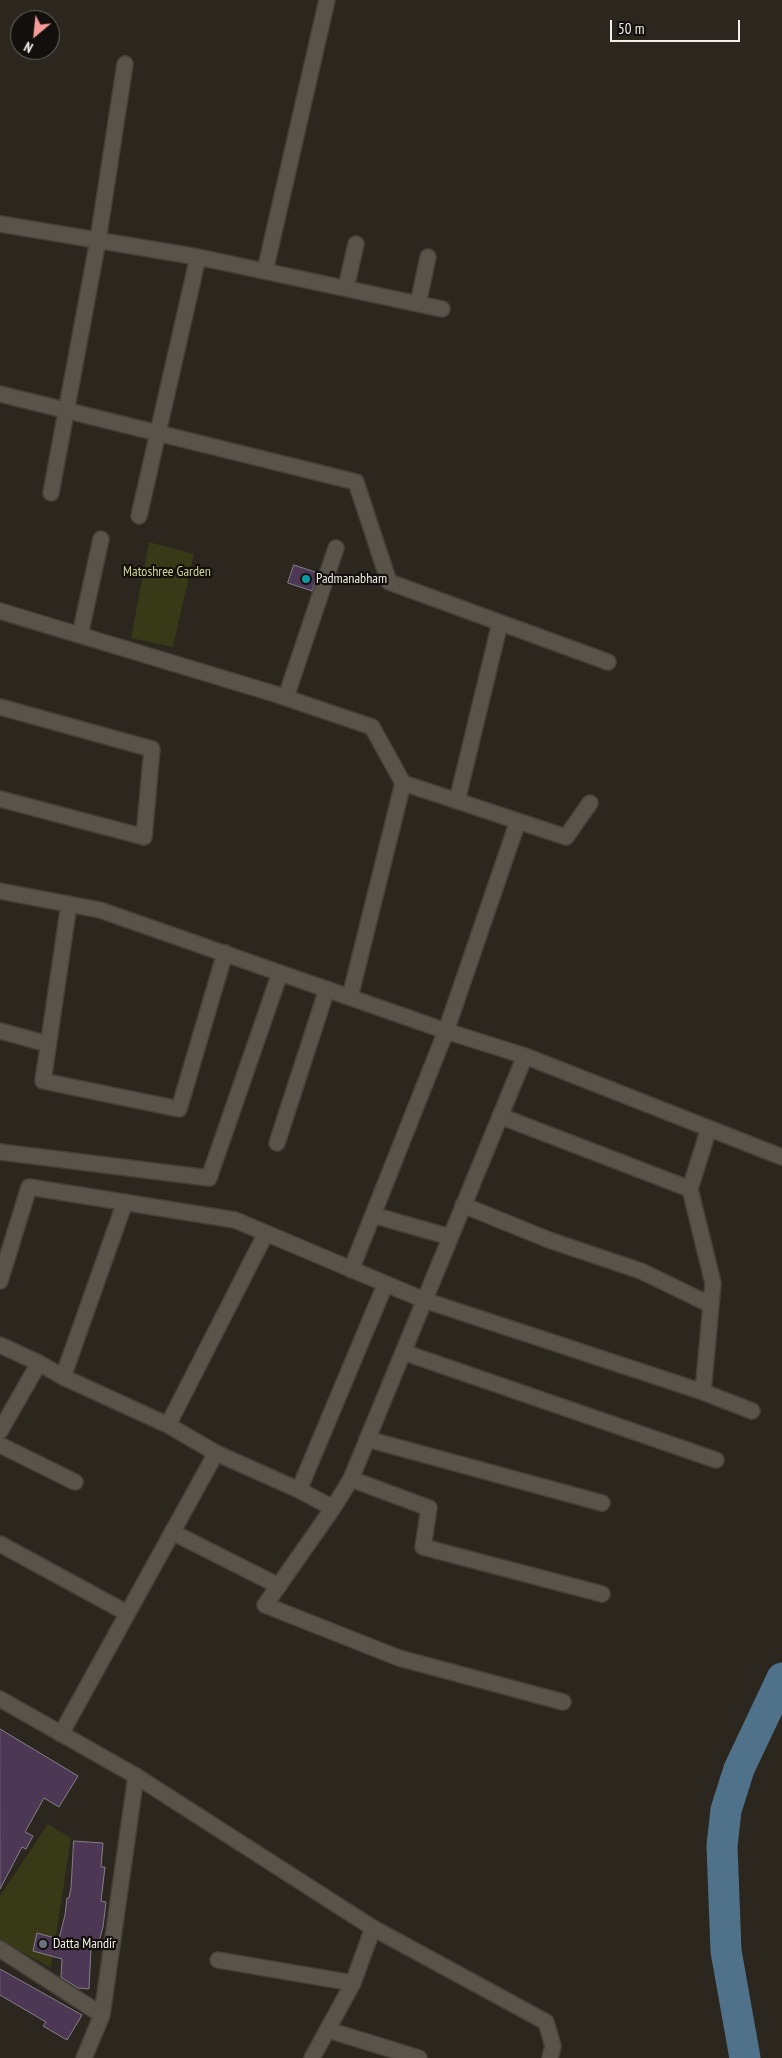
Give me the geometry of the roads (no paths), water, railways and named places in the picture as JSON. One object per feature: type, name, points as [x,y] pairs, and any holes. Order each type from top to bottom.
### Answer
[{"type":"street","points":[[265,271],[327,0]]},
{"type":"street","points":[[51,493],[98,240],[125,64]]},
{"type":"street","points":[[0,224],[198,257],[442,309]]},
{"type":"street","points":[[346,288],[356,244]]},
{"type":"street","points":[[418,304],[428,256]]},
{"type":"street","points":[[140,516],[198,257]]},
{"type":"street","points":[[0,394],[356,482],[389,582],[608,662]]},
{"type":"street","points":[[80,635],[100,540]]},
{"type":"street","points":[[286,697],[336,548]]},
{"type":"street","points":[[0,611],[286,697],[372,727],[403,783],[566,837],[590,803]]},
{"type":"street","points":[[457,801],[500,623]]},
{"type":"street","points":[[0,707],[152,749],[144,837],[0,799]]},
{"type":"street","points":[[350,998],[403,783]]},
{"type":"street","points":[[351,1270],[446,1031],[518,821]]},
{"type":"street","points":[[0,891],[100,910],[446,1031],[525,1056],[782,1157]]},
{"type":"street","points":[[69,904],[44,1081],[179,1109],[225,953]]},
{"type":"street","points":[[0,1152],[209,1178],[280,973]]},
{"type":"street","points":[[277,1143],[327,989]]},
{"type":"street","points":[[0,1032],[48,1044]]},
{"type":"street","points":[[525,1056],[351,1479],[266,1605],[400,1658],[563,1702]]},
{"type":"street","points":[[500,1116],[690,1189]]},
{"type":"street","points":[[703,1392],[713,1283],[690,1189],[709,1128]]},
{"type":"street","points":[[0,1282],[29,1186],[234,1220],[424,1300],[703,1392],[752,1411]]},
{"type":"street","points":[[63,1377],[124,1202]]},
{"type":"street","points":[[463,1205],[549,1240],[641,1271],[711,1305]]},
{"type":"street","points":[[373,1215],[450,1237]]},
{"type":"street","points":[[168,1425],[266,1233]]},
{"type":"street","points":[[299,1490],[385,1285]]},
{"type":"street","points":[[0,1345],[39,1363],[63,1377],[168,1425],[216,1453],[299,1490],[333,1508]]},
{"type":"street","points":[[403,1352],[716,1460]]},
{"type":"street","points":[[0,1431],[39,1363]]},
{"type":"street","points":[[367,1439],[602,1503]]},
{"type":"street","points":[[0,1445],[75,1482]]},
{"type":"street","points":[[61,1734],[216,1453]]},
{"type":"street","points":[[351,1479],[429,1508],[423,1547],[602,1594]]},
{"type":"street","points":[[172,1532],[279,1586]]},
{"type":"street","points":[[0,1544],[127,1613]]},
{"type":"street","points":[[0,1699],[136,1776],[373,1928],[546,2022],[553,2046],[550,2058]]},
{"type":"street","points":[[84,2058],[102,2015],[136,1776]]},
{"type":"street","points":[[312,2058],[352,1983],[373,1928]]},
{"type":"street","points":[[0,1949],[102,2015]]},
{"type":"street","points":[[218,1960],[352,1983]]},
{"type":"street","points":[[328,2030],[419,2058]]},
{"type":"waterway","points":[[745,2058],[726,1951],[722,1846],[726,1810],[739,1769],[782,1678]]},
{"type":"place","name":"Padmanabham","points":[[306,579]]},
{"type":"place","name":"Datta Mandir","points":[[43,1944]]},
{"type":"park label","name":"Matoshree Garden","points":[[167,572]]}]
